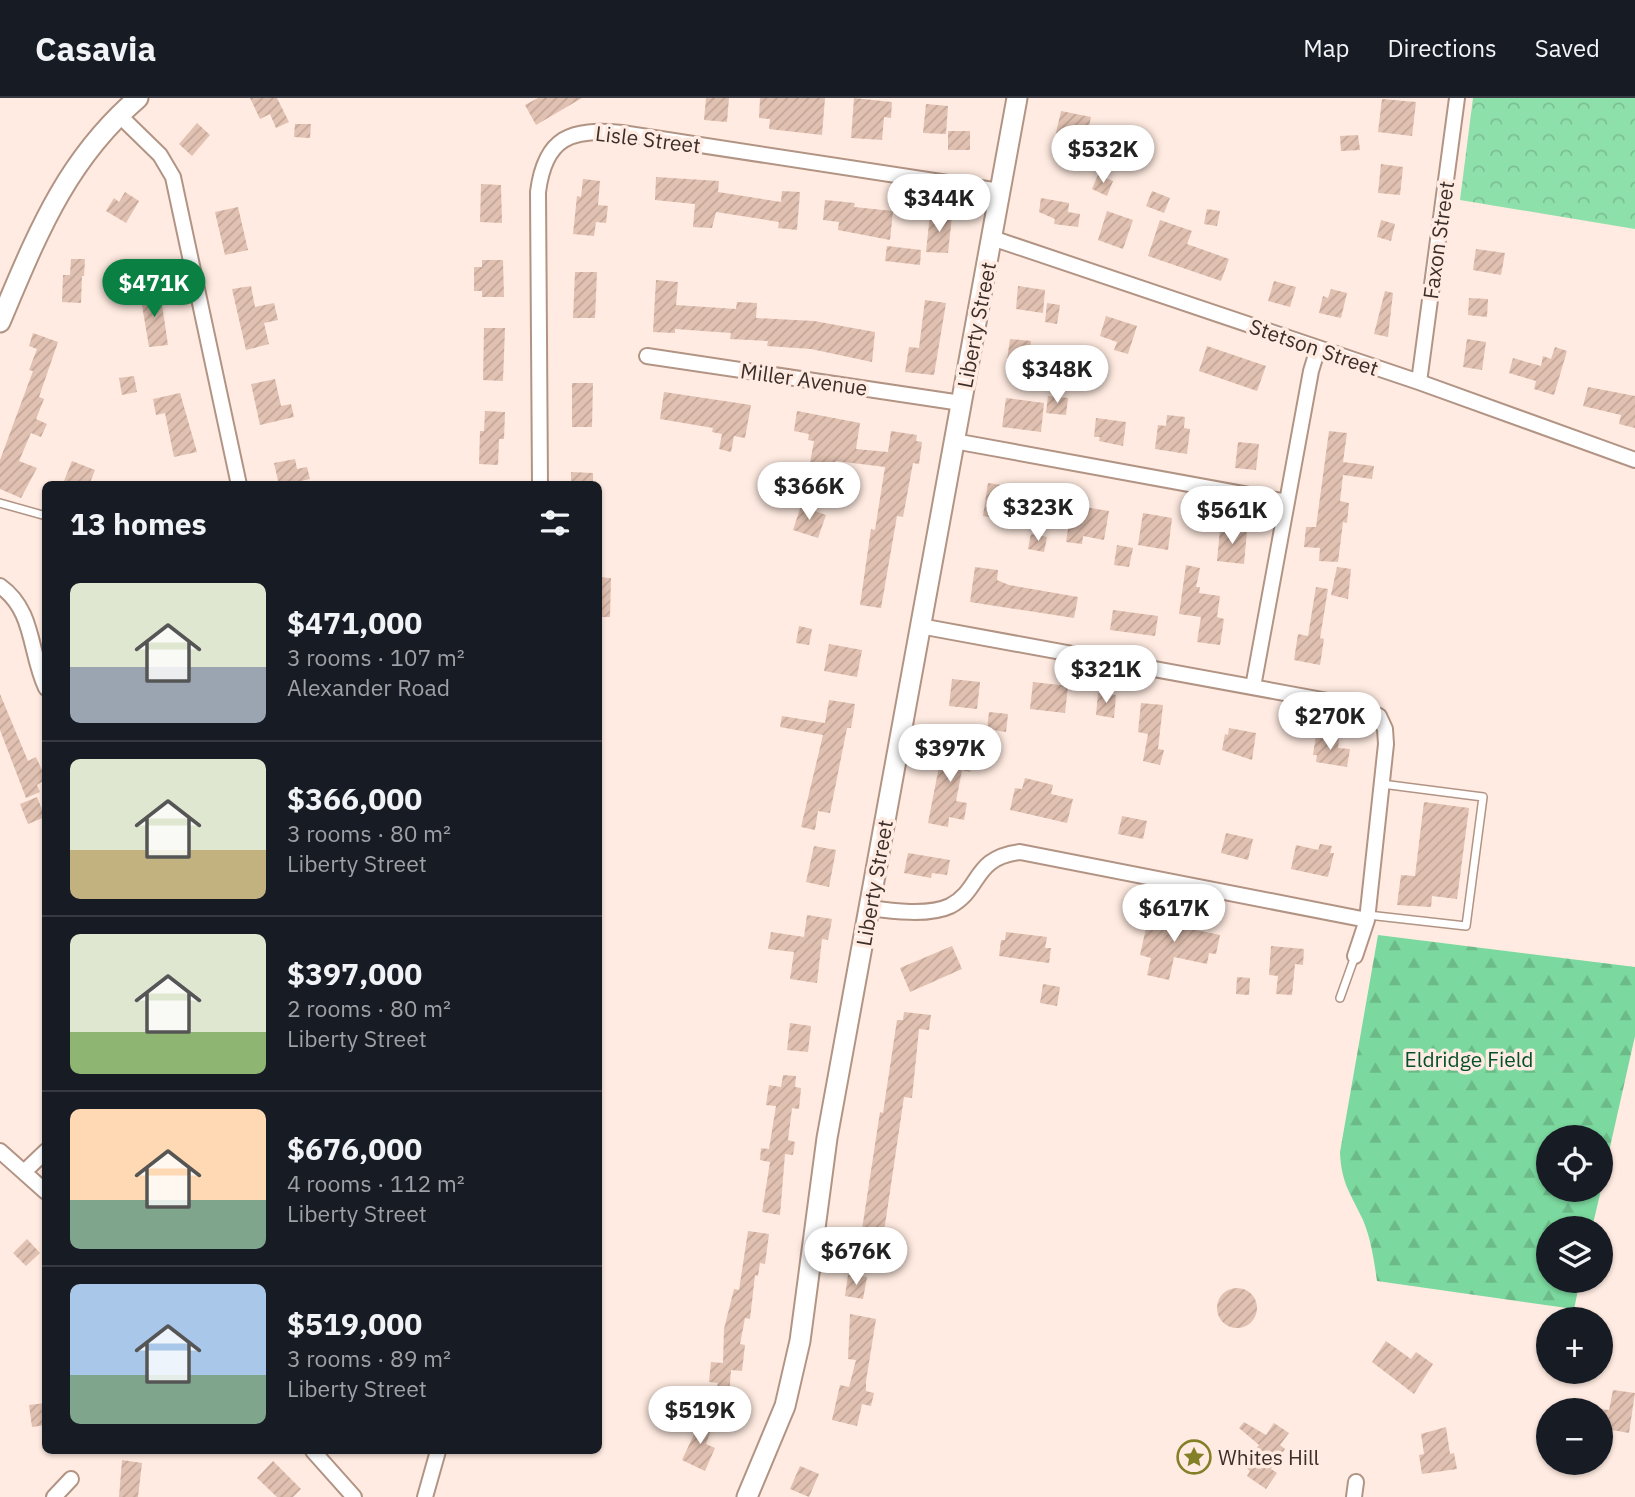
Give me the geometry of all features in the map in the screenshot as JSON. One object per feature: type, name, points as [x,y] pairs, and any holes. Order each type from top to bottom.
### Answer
[{"type":"main road","points":[[0,321],[57,195],[84,153],[138,98]]},
{"type":"main road","name":"Liberty Street","points":[[747,1497],[785,1406],[799,1350],[820,1180],[1017,98]]},
{"type":"street","name":"Faxon Street","points":[[1419,382],[1457,98]]},
{"type":"street","points":[[119,115],[160,155],[173,177],[238,481]]},
{"type":"street","name":"Lisle Street","points":[[540,481],[538,192],[545,163],[564,138],[588,131],[622,133],[1000,191]]},
{"type":"street","name":"Stetson Street","points":[[992,239],[1419,382],[1635,460]]},
{"type":"street","points":[[1253,687],[1318,348]]},
{"type":"street","name":"Miller Avenue","points":[[647,356],[961,403]]},
{"type":"street","points":[[954,441],[1287,502]]},
{"type":"street","points":[[0,586],[19,604],[27,619],[42,673]]},
{"type":"street","points":[[920,626],[1355,706],[1379,716],[1386,736],[1382,783],[1367,918],[1355,956]]},
{"type":"street","points":[[869,908],[945,908],[958,900],[986,865],[1001,855],[1020,852],[1367,918]]},
{"type":"street","points":[[0,1151],[42,1189]]},
{"type":"street","points":[[23,1172],[42,1155]]},
{"type":"street","points":[[316,1454],[354,1497]]},
{"type":"street","points":[[425,1497],[437,1454]]},
{"type":"street","points":[[54,1497],[71,1479]]},
{"type":"street","points":[[1354,1497],[1356,1482]]},
{"type":"lane","points":[[0,503],[42,515]]},
{"type":"lane","points":[[1367,918],[1466,926],[1483,797],[1382,783]]},
{"type":"lane","points":[[1340,998],[1355,956]]},
{"type":"green space","points":[[1473,98],[1635,98],[1635,229],[1460,200]]},
{"type":"green space","name":"Eldridge Field","points":[[1378,935],[1635,967],[1635,1036],[1613,1134],[1613,1125],[1536,1125],[1536,1202],[1598,1202],[1595,1216],[1536,1216],[1536,1293],[1577,1293],[1574,1307],[1377,1281],[1368,1235],[1345,1180],[1340,1152]]},
{"type":"building","points":[[250,98],[277,98],[289,122],[276,128],[270,114],[260,119]]},
{"type":"building","points":[[538,98],[582,98],[536,125],[525,105]]},
{"type":"building","points":[[706,98],[729,98],[727,122],[704,120]]},
{"type":"building","points":[[760,98],[825,98],[822,135],[769,129],[770,119],[759,118]]},
{"type":"building","points":[[854,98],[892,102],[891,118],[884,117],[882,140],[851,138]]},
{"type":"building","points":[[1382,99],[1416,102],[1412,136],[1378,132]]},
{"type":"building","points":[[926,104],[948,106],[946,134],[923,133]]},
{"type":"building","points":[[1061,111],[1091,117],[1086,139],[1056,133]]},
{"type":"building","points":[[197,123],[210,135],[192,156],[179,144]]},
{"type":"building","points":[[295,124],[311,124],[310,138],[294,137]]},
{"type":"building","points":[[948,131],[970,131],[970,150],[948,150]]},
{"type":"building","points":[[1358,135],[1360,150],[1341,151],[1340,136]]},
{"type":"building","points":[[1381,164],[1403,167],[1400,195],[1378,193]]},
{"type":"building","points":[[1098,175],[1113,181],[1107,196],[1092,189]]},
{"type":"building","points":[[656,177],[719,181],[718,192],[781,202],[782,191],[800,192],[797,230],[778,228],[779,222],[716,212],[712,228],[693,227],[695,204],[655,200]]},
{"type":"building","points":[[583,179],[600,181],[598,205],[608,206],[606,223],[596,222],[594,236],[573,234],[577,196],[581,197]]},
{"type":"building","points":[[481,184],[501,185],[502,223],[480,222]]},
{"type":"building","points":[[1152,191],[1170,198],[1164,213],[1146,206]]},
{"type":"building","points":[[125,192],[139,201],[126,223],[106,211],[114,198],[119,202]]},
{"type":"building","points":[[1041,198],[1069,203],[1068,212],[1080,214],[1078,227],[1054,224],[1055,219],[1039,212]]},
{"type":"building","points":[[825,200],[855,203],[854,207],[893,211],[890,240],[838,230],[839,222],[823,220]]},
{"type":"building","points":[[238,207],[248,250],[225,255],[215,212]]},
{"type":"building","points":[[1207,209],[1220,211],[1217,226],[1204,224]]},
{"type":"building","points":[[1107,211],[1133,220],[1123,249],[1098,240]]},
{"type":"building","points":[[930,214],[952,216],[948,253],[926,252]]},
{"type":"building","points":[[1160,220],[1192,231],[1187,244],[1229,259],[1221,281],[1148,256]]},
{"type":"building","points":[[1381,220],[1395,224],[1391,241],[1377,237]]},
{"type":"building","points":[[887,246],[921,250],[920,265],[885,261]]},
{"type":"building","points":[[1476,249],[1505,253],[1501,275],[1473,270]]},
{"type":"building","points":[[71,259],[85,259],[81,303],[62,302],[63,275],[70,275]]},
{"type":"building","points":[[482,260],[503,260],[504,297],[482,297],[482,291],[474,291],[474,267],[482,267]]},
{"type":"building","points":[[575,272],[597,272],[595,318],[573,318]]},
{"type":"building","points":[[656,280],[678,282],[676,305],[736,309],[737,302],[757,303],[756,318],[814,321],[875,332],[872,362],[811,349],[767,346],[768,341],[730,339],[731,333],[675,329],[675,333],[653,332]]},
{"type":"building","points":[[1274,281],[1296,287],[1290,307],[1268,301]]},
{"type":"building","points":[[251,286],[255,307],[274,303],[278,320],[264,323],[269,344],[246,350],[232,289]]},
{"type":"building","points":[[1018,286],[1045,290],[1043,313],[1016,309]]},
{"type":"building","points":[[1331,289],[1347,293],[1341,318],[1319,313],[1323,296],[1328,298]]},
{"type":"building","points":[[160,291],[168,345],[149,347],[140,293]]},
{"type":"building","points":[[1385,291],[1393,293],[1388,337],[1374,334]]},
{"type":"building","points":[[1469,298],[1488,299],[1487,317],[1468,315]]},
{"type":"building","points":[[925,300],[946,303],[934,375],[905,372],[909,347],[919,348]]},
{"type":"building","points":[[1047,303],[1060,305],[1057,324],[1045,322]]},
{"type":"building","points":[[1106,316],[1137,326],[1128,354],[1114,350],[1117,342],[1100,336]]},
{"type":"building","points":[[484,328],[505,328],[503,381],[483,380]]},
{"type":"building","points":[[33,333],[58,342],[39,397],[44,399],[36,419],[47,424],[41,437],[31,433],[19,461],[37,468],[21,498],[0,489],[0,460],[33,371],[29,370],[37,349],[29,346]]},
{"type":"building","points":[[1010,339],[1031,341],[1027,369],[1006,367]]},
{"type":"building","points":[[1467,339],[1486,342],[1482,370],[1463,367]]},
{"type":"building","points":[[1207,346],[1266,366],[1257,391],[1199,371]]},
{"type":"building","points":[[1555,347],[1567,351],[1554,395],[1534,389],[1536,381],[1509,373],[1513,358],[1541,366],[1543,356],[1551,359]]},
{"type":"building","points":[[134,376],[137,392],[122,395],[119,378]]},
{"type":"building","points":[[275,379],[281,406],[291,404],[294,417],[260,425],[251,384]]},
{"type":"building","points":[[572,383],[593,383],[592,427],[572,427]]},
{"type":"building","points":[[1588,387],[1635,396],[1635,428],[1619,424],[1621,415],[1583,406]]},
{"type":"building","points":[[664,392],[751,405],[745,438],[734,436],[731,452],[719,449],[722,434],[712,432],[713,428],[660,419]]},
{"type":"building","points":[[180,393],[197,452],[174,457],[165,413],[156,415],[153,399]]},
{"type":"building","points":[[1048,396],[1068,398],[1066,415],[1046,413]]},
{"type":"building","points":[[1006,398],[1044,403],[1041,432],[1002,427]]},
{"type":"building","points":[[485,411],[505,412],[504,439],[499,439],[498,465],[479,464],[480,431],[484,431]]},
{"type":"building","points":[[797,411],[860,423],[856,449],[888,452],[891,431],[917,435],[916,441],[922,442],[919,464],[913,463],[903,517],[897,516],[881,608],[860,605],[871,529],[875,530],[885,467],[836,461],[833,478],[808,474],[814,441],[808,440],[809,434],[794,431]]},
{"type":"building","points":[[1167,415],[1185,417],[1184,428],[1190,429],[1187,454],[1155,449],[1158,425],[1166,426]]},
{"type":"building","points":[[1096,418],[1126,422],[1123,446],[1099,441],[1100,437],[1094,437]]},
{"type":"building","points":[[1329,431],[1347,433],[1343,462],[1374,466],[1372,479],[1343,475],[1340,501],[1349,503],[1347,523],[1343,522],[1338,562],[1319,561],[1320,548],[1304,547],[1306,527],[1316,527]]},
{"type":"building","points":[[1238,442],[1259,444],[1256,470],[1235,468]]},
{"type":"building","points":[[295,459],[297,469],[307,467],[310,479],[278,481],[274,463]]},
{"type":"building","points":[[72,461],[95,470],[91,481],[64,481]]},
{"type":"building","points":[[571,472],[593,473],[593,481],[571,481]]},
{"type":"building","points":[[988,483],[1029,489],[1024,522],[983,516]]},
{"type":"building","points":[[1072,505],[1109,511],[1104,540],[1083,536],[1082,544],[1066,542]]},
{"type":"building","points":[[801,506],[826,515],[818,538],[793,530]]},
{"type":"building","points":[[1143,513],[1172,518],[1168,550],[1138,545]]},
{"type":"building","points":[[1220,529],[1247,531],[1244,564],[1217,561]]},
{"type":"building","points":[[1031,534],[1047,537],[1044,552],[1028,549]]},
{"type":"building","points":[[1117,545],[1133,548],[1129,567],[1114,565]]},
{"type":"building","points":[[1186,565],[1200,568],[1196,587],[1200,587],[1199,593],[1220,596],[1217,617],[1224,619],[1220,645],[1197,642],[1201,617],[1179,614]]},
{"type":"building","points":[[975,567],[998,570],[997,580],[1009,585],[1078,597],[1074,618],[970,602]]},
{"type":"building","points":[[1337,567],[1351,569],[1348,599],[1331,595]]},
{"type":"building","points":[[602,577],[611,578],[610,617],[602,617]]},
{"type":"building","points":[[1316,587],[1328,589],[1320,638],[1324,639],[1320,665],[1294,660],[1298,634],[1308,636]]},
{"type":"building","points":[[1113,610],[1158,616],[1155,636],[1110,630]]},
{"type":"building","points":[[799,626],[812,629],[809,645],[796,643]]},
{"type":"building","points":[[829,644],[862,650],[857,677],[824,671]]},
{"type":"building","points":[[952,679],[980,682],[977,709],[949,706]]},
{"type":"building","points":[[1033,682],[1068,686],[1065,713],[1030,709]]},
{"type":"building","points":[[1098,693],[1116,695],[1114,718],[1096,715]]},
{"type":"building","points":[[0,694],[28,761],[36,757],[42,770],[42,782],[37,785],[40,792],[26,798],[0,730]]},
{"type":"building","points":[[829,700],[855,704],[851,728],[847,728],[830,813],[818,811],[815,830],[801,827],[823,735],[780,727],[782,716],[825,723]]},
{"type":"building","points":[[1141,703],[1163,705],[1158,749],[1164,750],[1160,765],[1143,761],[1148,734],[1138,732]]},
{"type":"building","points":[[989,712],[1008,714],[1006,732],[987,729]]},
{"type":"building","points":[[1229,728],[1256,733],[1252,760],[1222,750]]},
{"type":"building","points":[[1316,735],[1339,739],[1338,748],[1350,749],[1347,767],[1316,762],[1317,755],[1313,755]]},
{"type":"building","points":[[944,741],[975,747],[970,772],[962,770],[956,801],[967,803],[964,820],[949,817],[948,827],[928,823]]},
{"type":"building","points":[[1025,778],[1053,785],[1051,794],[1073,799],[1067,823],[1010,810],[1015,788],[1022,789]]},
{"type":"building","points":[[37,797],[42,818],[28,824],[20,804]]},
{"type":"building","points":[[1424,802],[1469,808],[1457,899],[1432,896],[1431,907],[1397,905],[1401,875],[1415,876]]},
{"type":"building","points":[[1122,816],[1147,821],[1143,839],[1118,834]]},
{"type":"building","points":[[1226,833],[1253,839],[1248,860],[1221,853]]},
{"type":"building","points":[[1320,844],[1332,846],[1330,853],[1334,853],[1328,877],[1291,869],[1296,845],[1318,850]]},
{"type":"building","points":[[814,846],[836,850],[829,887],[806,882]]},
{"type":"building","points":[[908,853],[950,860],[947,875],[932,873],[931,878],[904,873]]},
{"type":"building","points":[[1150,910],[1180,916],[1177,926],[1220,935],[1216,954],[1209,953],[1207,964],[1174,957],[1169,980],[1147,975],[1151,958],[1140,955]]},
{"type":"building","points":[[807,915],[832,919],[828,940],[822,939],[817,983],[790,979],[794,952],[768,949],[771,932],[804,937]]},
{"type":"building","points":[[1006,932],[1047,937],[1045,948],[1051,948],[1049,963],[999,956],[1001,940],[1005,940]]},
{"type":"building","points":[[952,946],[962,969],[910,992],[900,968]]},
{"type":"building","points":[[1271,946],[1304,949],[1303,965],[1295,964],[1292,995],[1276,994],[1278,976],[1269,975]]},
{"type":"building","points":[[1237,977],[1250,978],[1249,995],[1236,994]]},
{"type":"building","points":[[1043,984],[1060,987],[1057,1006],[1040,1003]]},
{"type":"building","points":[[904,1012],[931,1015],[929,1030],[919,1029],[912,1098],[904,1097],[881,1252],[859,1249],[897,1020],[903,1020]]},
{"type":"building","points":[[790,1023],[811,1026],[808,1052],[787,1050]]},
{"type":"building","points":[[783,1075],[796,1076],[795,1087],[801,1088],[799,1109],[792,1108],[788,1140],[795,1142],[793,1155],[785,1154],[780,1215],[762,1212],[770,1162],[760,1160],[761,1148],[769,1149],[776,1106],[766,1105],[769,1085],[781,1087]]},
{"type":"building","points":[[748,1231],[769,1234],[765,1264],[760,1263],[758,1276],[755,1275],[750,1319],[745,1318],[740,1344],[745,1345],[742,1371],[731,1370],[729,1395],[737,1398],[728,1422],[707,1414],[718,1383],[709,1382],[711,1362],[723,1363],[724,1329],[734,1289],[739,1290]]},
{"type":"building","points":[[27,1239],[40,1253],[26,1266],[13,1253]]},
{"type":"building","points":[[848,1275],[867,1277],[863,1299],[845,1296]]},
{"type":"building","points":[[1237,1288],[1245,1289],[1251,1294],[1256,1300],[1256,1316],[1251,1322],[1245,1327],[1237,1328],[1229,1327],[1223,1322],[1218,1316],[1217,1308],[1218,1300],[1223,1294],[1229,1289]]},
{"type":"building","points":[[850,1314],[876,1319],[866,1381],[866,1391],[874,1393],[871,1406],[862,1404],[857,1426],[832,1420],[840,1385],[849,1387],[856,1360],[848,1359]]},
{"type":"building","points":[[1386,1341],[1411,1359],[1416,1352],[1433,1364],[1414,1394],[1372,1362]]},
{"type":"building","points":[[1613,1390],[1635,1393],[1629,1433],[1613,1430]]},
{"type":"building","points":[[42,1403],[42,1426],[32,1427],[29,1405]]},
{"type":"building","points":[[702,1417],[714,1421],[706,1444],[715,1448],[705,1471],[682,1460]]},
{"type":"building","points":[[1244,1422],[1266,1435],[1274,1423],[1289,1433],[1280,1445],[1285,1449],[1271,1469],[1277,1473],[1266,1489],[1247,1476],[1250,1471],[1244,1466],[1259,1445],[1239,1428]]},
{"type":"building","points":[[1446,1427],[1450,1454],[1454,1453],[1457,1469],[1422,1474],[1419,1455],[1424,1454],[1421,1434]]},
{"type":"building","points":[[122,1460],[142,1463],[138,1497],[119,1497]]},
{"type":"building","points":[[273,1461],[301,1489],[293,1497],[277,1497],[257,1478]]},
{"type":"building","points":[[800,1466],[819,1474],[809,1497],[790,1489]]},
{"type":"place","name":"Whites Hill","points":[[1194,1457]]}]
